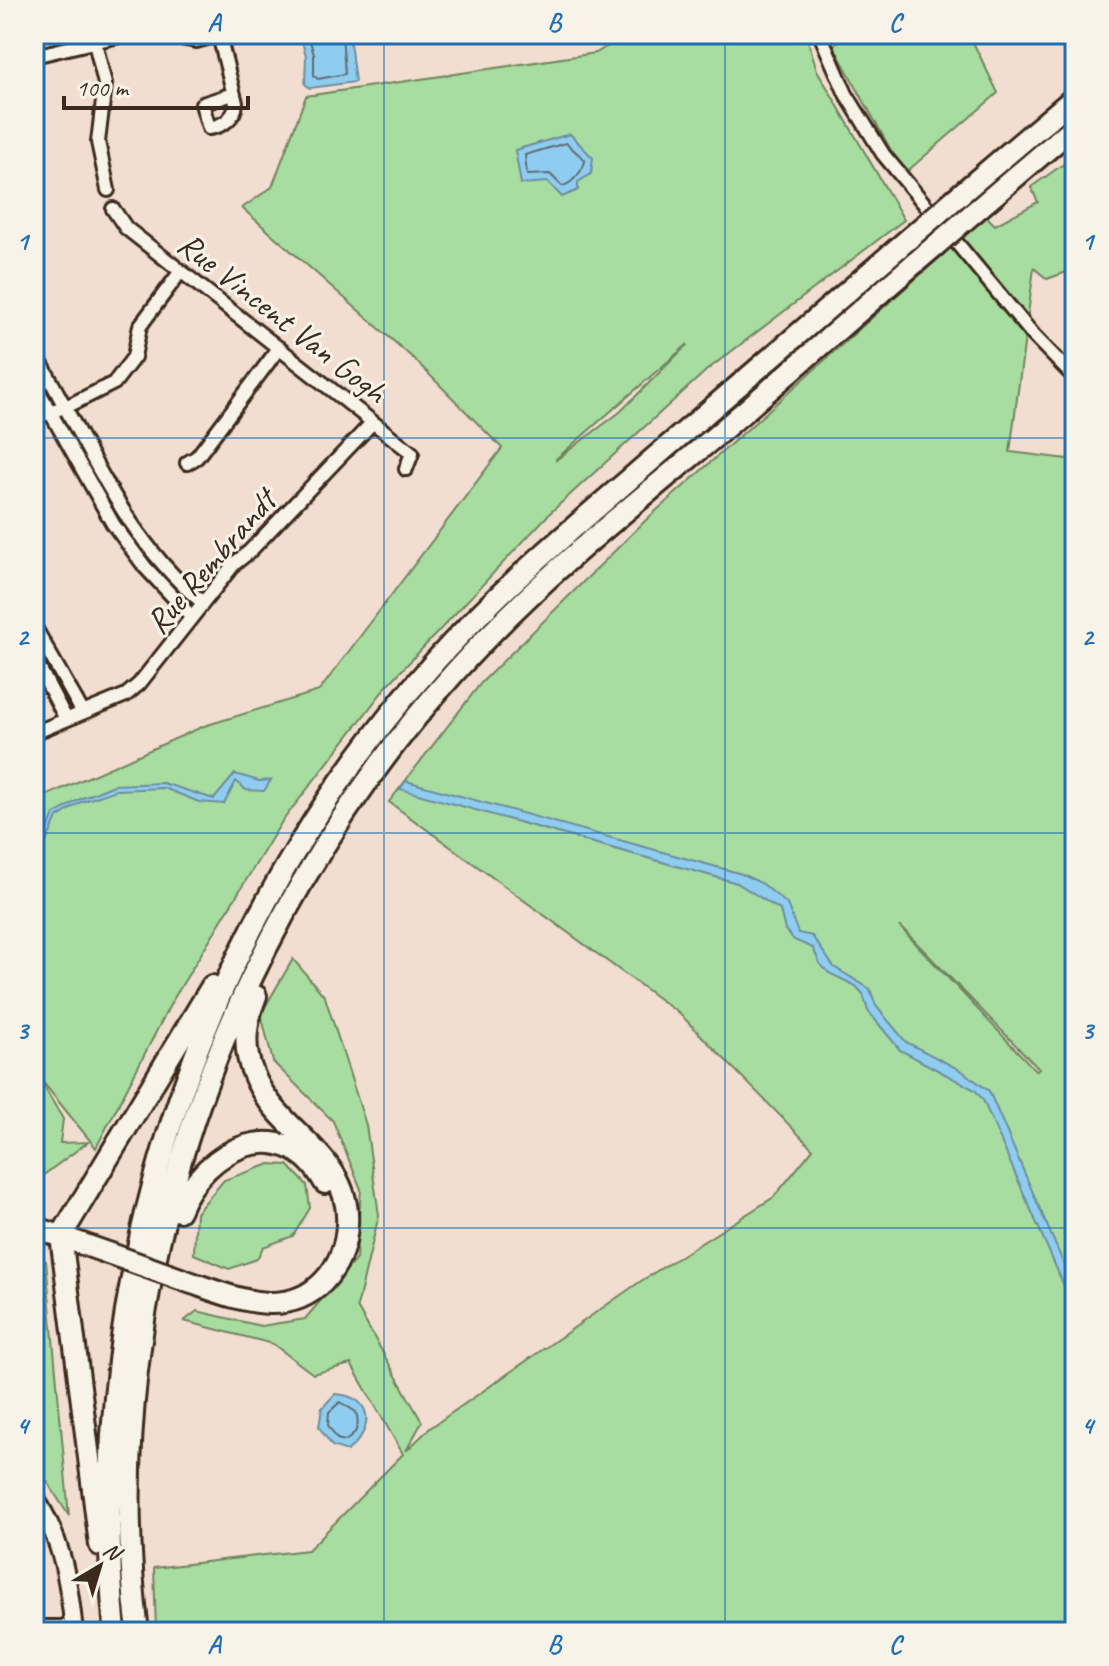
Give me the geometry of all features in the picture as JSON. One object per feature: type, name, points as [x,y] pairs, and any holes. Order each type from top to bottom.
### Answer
[{"type":"highway","points":[[115,1632],[109,1553],[110,1445],[119,1351],[146,1208],[172,1118],[206,1026],[244,944],[289,860],[349,769],[408,693],[470,624],[575,526],[1075,97]]},
{"type":"highway","points":[[138,1632],[132,1572],[133,1435],[152,1286],[186,1147],[208,1080],[246,992],[291,902],[381,762],[432,698],[488,637],[608,525],[1075,126]]},
{"type":"highway","points":[[34,1227],[186,1281],[240,1298],[281,1305],[304,1296],[329,1275],[346,1238],[346,1201],[333,1170],[264,1094],[247,1055],[249,1017],[291,902]]},
{"type":"highway","points":[[115,1632],[95,1518],[61,1236],[208,990],[244,944]]},
{"type":"highway","points":[[152,1286],[180,1207],[198,1175],[234,1148],[275,1144],[297,1153],[321,1177],[334,1207],[335,1231],[326,1258],[307,1281],[281,1294],[240,1298]]},
{"type":"street","points":[[34,56],[94,38],[127,34]]},
{"type":"street","points":[[160,34],[196,41],[221,34],[233,94]]},
{"type":"street","points":[[820,34],[846,94],[883,154],[1034,336],[1075,378]]},
{"type":"street","points":[[94,38],[105,84],[98,142],[108,190]]},
{"type":"street","name":"Rue Vincent Van Gogh","points":[[113,209],[126,228],[412,453],[406,469]]},
{"type":"street","points":[[34,418],[114,383],[134,357],[140,326],[181,271]]},
{"type":"street","points":[[187,463],[197,457],[279,348]]},
{"type":"street","points":[[34,351],[123,512],[152,552],[202,602]]},
{"type":"street","points":[[34,383],[47,412],[120,534],[191,616]]},
{"type":"street","name":"Rue Rembrandt","points":[[34,733],[126,695],[139,684],[159,663],[202,602],[372,423]]},
{"type":"street","points":[[34,626],[75,715]]},
{"type":"street","points":[[34,658],[75,715]]},
{"type":"street","points":[[34,1496],[62,1553],[70,1585],[74,1629],[34,1627]]},
{"type":"green space","points":[[627,34],[806,34],[817,70],[904,220],[707,370],[550,513],[386,687],[281,823],[171,1003],[96,1148],[37,1075],[63,1119],[60,1143],[88,1142],[34,1182],[34,801],[204,726],[319,691],[502,448],[415,360],[242,208],[272,187],[306,96],[596,53]],"holes":[[[688,344],[620,412],[556,460]]]},
{"type":"green space","points":[[851,34],[969,34],[998,93],[904,174],[833,45]]},
{"type":"green space","points":[[1075,156],[1075,269],[1047,279],[1034,268],[1010,452],[1075,460],[1075,1632],[156,1632],[154,1568],[308,1550],[403,1454],[351,1364],[313,1374],[273,1344],[184,1321],[197,1311],[261,1326],[305,1319],[356,1259],[361,1189],[333,1121],[273,1062],[261,1014],[293,959],[325,997],[366,1125],[379,1215],[357,1307],[422,1422],[406,1451],[430,1428],[641,1281],[774,1197],[813,1149],[681,1015],[389,802],[481,683],[647,519],[986,216],[995,225],[1038,202],[1031,187]],"holes":[[[901,927],[1039,1069],[1036,1071]]]},
{"type":"green space","points":[[62,415],[121,517],[194,602],[193,607],[142,560],[115,522],[59,418]]},
{"type":"green space","points":[[270,1164],[288,1165],[307,1185],[310,1208],[293,1236],[263,1247],[257,1259],[229,1269],[194,1254],[196,1213],[224,1180]]},
{"type":"green space","points":[[34,1253],[46,1261],[69,1516],[34,1461]]},
{"type":"water","points":[[300,34],[349,34],[355,82],[310,88],[305,84],[306,56]]},
{"type":"water","points":[[570,134],[593,158],[591,174],[578,182],[578,190],[562,197],[548,182],[521,184],[515,150]]},
{"type":"water","points":[[235,774],[259,781],[271,780],[264,791],[246,790],[236,781],[224,804],[199,802],[164,788],[116,790],[81,802],[57,818],[34,869],[34,861],[54,815],[80,799],[114,785],[163,783],[214,799]]},
{"type":"water","points":[[406,781],[742,874],[763,884],[787,904],[798,933],[812,936],[834,967],[870,989],[876,1006],[906,1042],[962,1071],[989,1091],[1075,1290],[1075,1311],[983,1100],[975,1090],[900,1050],[868,1011],[863,994],[856,986],[829,973],[820,964],[813,948],[794,940],[785,930],[780,910],[737,883],[400,789]]},
{"type":"water","points":[[335,1394],[357,1401],[366,1415],[362,1434],[347,1451],[332,1446],[319,1427],[322,1408]]}]
